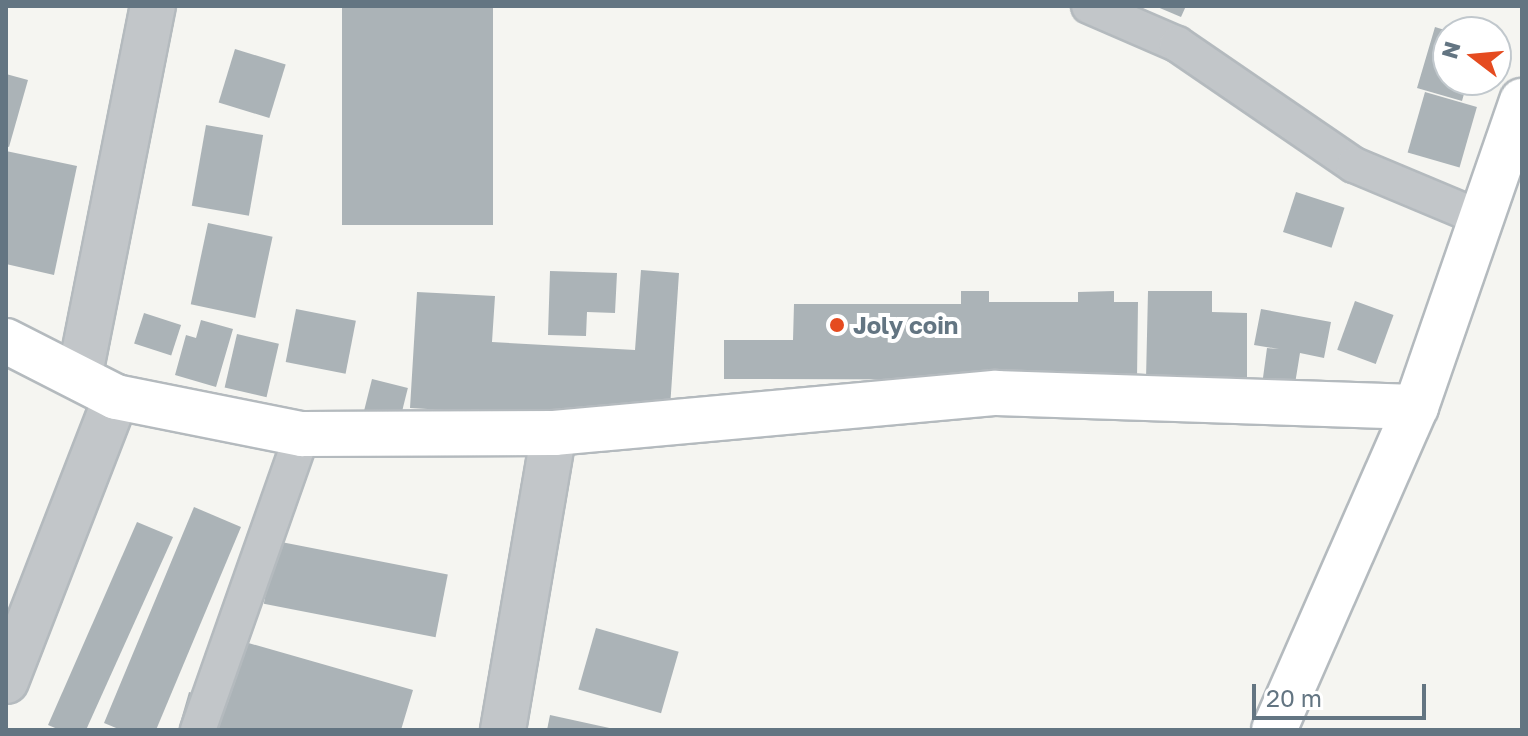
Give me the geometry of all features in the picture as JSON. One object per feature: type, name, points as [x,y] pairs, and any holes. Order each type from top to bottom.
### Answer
[{"type":"street","points":[[6,681],[98,386],[153,6]]},
{"type":"street","points":[[1274,730],[1416,407],[1522,101]]},
{"type":"street","points":[[6,341],[98,386],[302,434],[554,433],[996,393],[1416,407]]},
{"type":"street","points":[[503,730],[554,433]]},
{"type":"lane","points":[[1089,6],[1177,44],[1354,165],[1481,218]]},
{"type":"lane","points":[[198,730],[302,434]]},
{"type":"building","points":[[342,6],[493,6],[493,225],[342,225]]},
{"type":"building","points":[[1155,6],[1186,6],[1181,17]]},
{"type":"building","points":[[1432,37],[1432,92],[1417,88]]},
{"type":"building","points":[[235,49],[286,64],[269,118],[219,103]]},
{"type":"building","points":[[6,74],[28,80],[9,147],[6,146]]},
{"type":"building","points":[[1425,92],[1477,107],[1460,167],[1408,153]]},
{"type":"building","points":[[1445,96],[1463,96],[1462,101]]},
{"type":"building","points":[[206,125],[263,135],[249,216],[192,206]]},
{"type":"building","points":[[6,151],[77,166],[54,275],[6,264]]},
{"type":"building","points":[[1296,192],[1345,208],[1332,248],[1283,232]]},
{"type":"building","points":[[208,223],[273,237],[255,318],[191,304]]},
{"type":"building","points":[[641,270],[679,273],[669,423],[410,408],[417,292],[495,296],[492,342],[635,350]]},
{"type":"building","points":[[550,271],[617,273],[615,313],[587,312],[586,336],[548,335]]},
{"type":"building","points":[[961,291],[989,291],[989,302],[1078,302],[1078,292],[1114,291],[1114,302],[1138,302],[1137,380],[724,379],[724,340],[793,340],[794,304],[961,304]]},
{"type":"building","points":[[1148,291],[1212,291],[1212,312],[1247,313],[1247,380],[1146,379]]},
{"type":"building","points":[[1355,301],[1394,315],[1376,364],[1337,350]]},
{"type":"building","points":[[296,309],[356,321],[346,374],[286,362]]},
{"type":"building","points":[[1261,309],[1331,322],[1324,358],[1300,353],[1294,390],[1262,385],[1267,348],[1279,349],[1254,345]]},
{"type":"building","points":[[144,313],[181,325],[171,355],[134,343]]},
{"type":"building","points":[[201,320],[233,329],[216,387],[175,375],[186,335],[196,338]]},
{"type":"building","points":[[237,334],[279,344],[267,397],[225,388]]},
{"type":"building","points":[[372,379],[408,388],[398,429],[362,420]]},
{"type":"building","points":[[194,507],[241,527],[156,730],[121,730],[104,723]]},
{"type":"building","points":[[137,522],[173,537],[86,730],[60,730],[48,725]]},
{"type":"building","points":[[276,541],[448,574],[436,637],[264,604]]},
{"type":"building","points":[[596,628],[679,652],[661,713],[578,690]]},
{"type":"building","points":[[245,642],[413,690],[401,730],[178,730],[189,692],[228,702]]},
{"type":"building","points":[[550,715],[614,729],[547,730]]},
{"type":"place","name":"Joly coin","points":[[837,325]]}]
